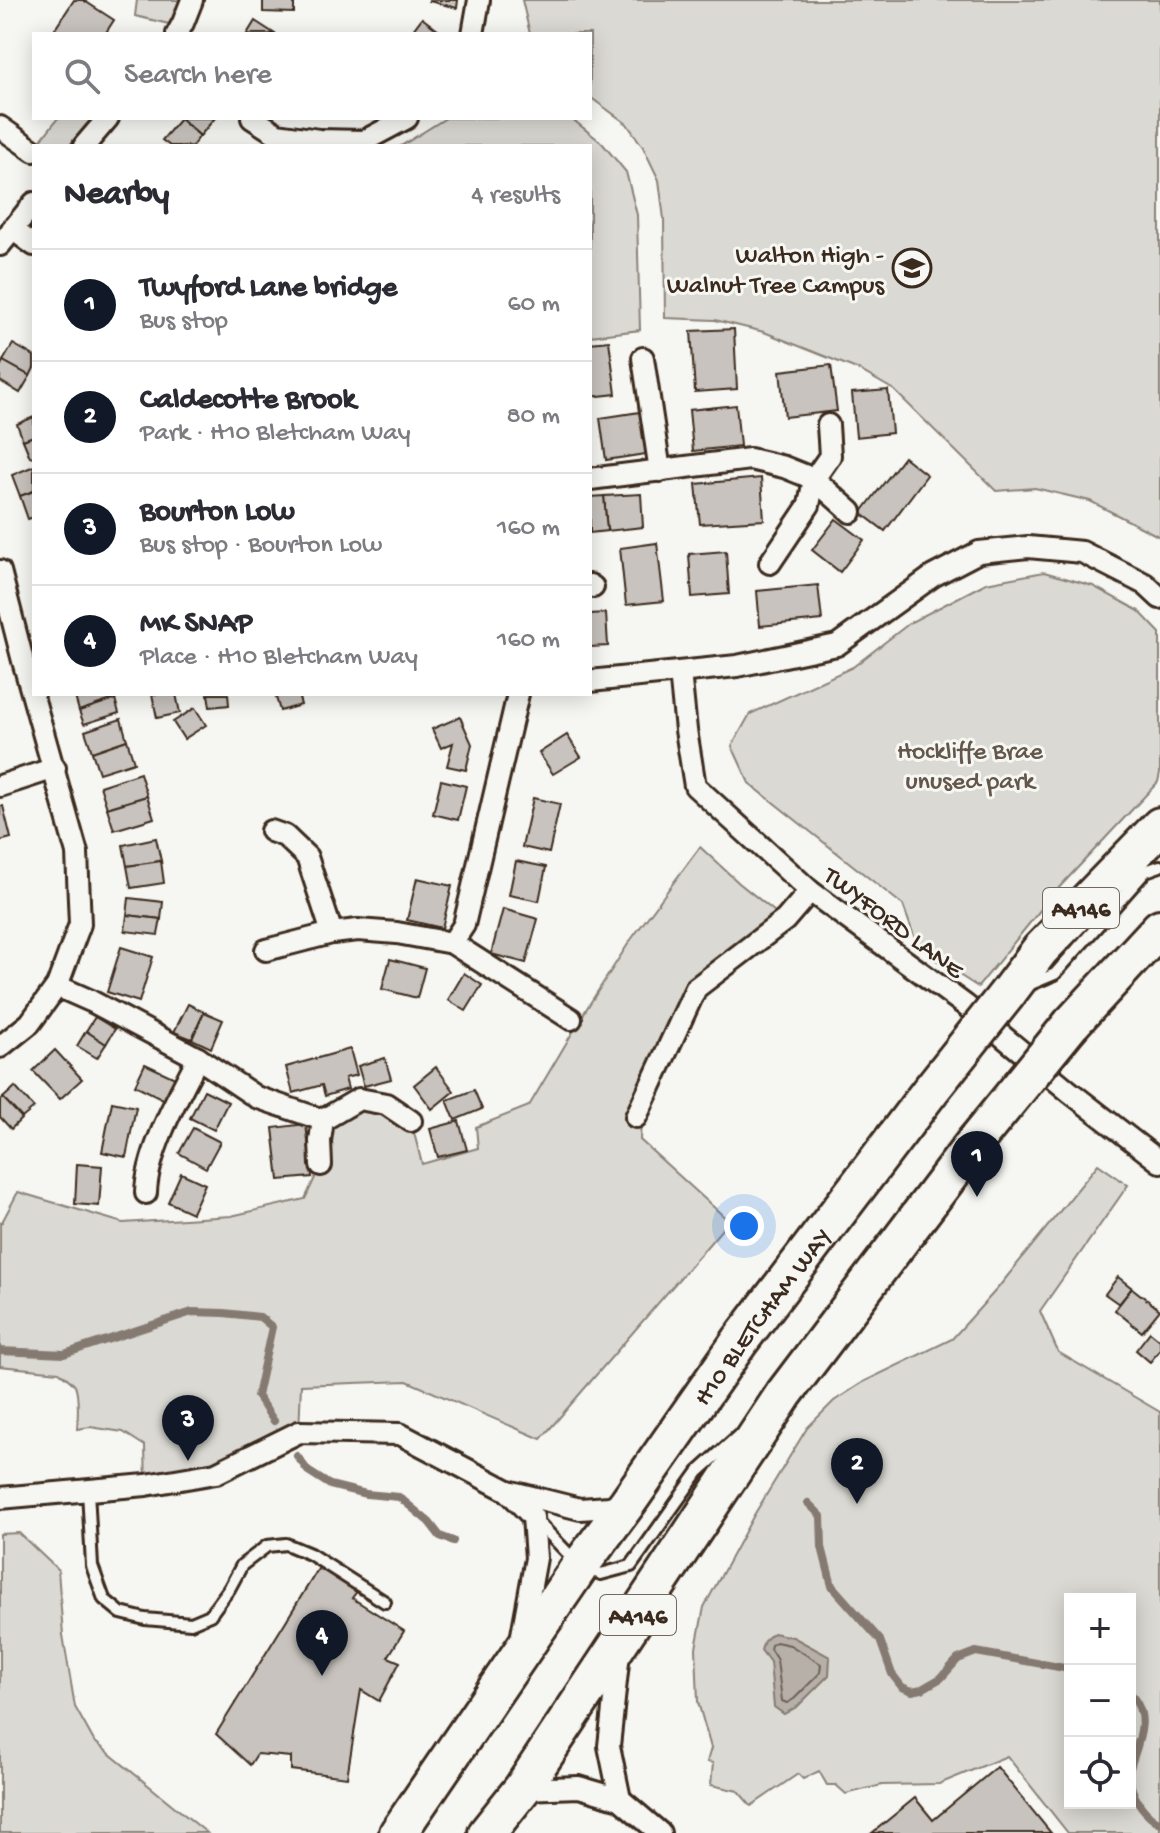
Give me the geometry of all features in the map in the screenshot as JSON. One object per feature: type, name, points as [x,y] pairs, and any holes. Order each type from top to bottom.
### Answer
[{"type":"highway","name":"H10 BLETCHAM WAY","points":[[398,1833],[580,1566],[740,1341],[1040,950],[1160,826]]},
{"type":"highway","name":"A4146","points":[[487,1833],[522,1789],[784,1394],[974,1143],[1071,1024],[1160,928]]},
{"type":"street","points":[[178,32],[192,0]]},
{"type":"street","points":[[473,32],[479,0]]},
{"type":"street","points":[[86,144],[106,120]]},
{"type":"street","points":[[255,120],[277,134],[364,144],[404,120]]},
{"type":"street","points":[[0,127],[32,150]]},
{"type":"street","points":[[32,205],[6,237],[32,244]]},
{"type":"street","points":[[643,358],[660,471]]},
{"type":"street","points":[[770,563],[809,505],[814,479],[830,456],[828,425]]},
{"type":"street","points":[[592,479],[750,459],[784,467],[814,479],[851,512]]},
{"type":"street","points":[[592,681],[737,666],[837,645],[933,576],[979,552],[1028,547],[1082,552],[1145,584],[1160,598]]},
{"type":"street","points":[[0,571],[29,660]]},
{"type":"street","name":"TWYFORD LANE","points":[[680,672],[695,786],[810,891],[965,1005],[1160,1162]]},
{"type":"street","points":[[0,1047],[30,1023],[57,986],[80,924],[77,853],[38,696]]},
{"type":"street","points":[[452,943],[464,925],[518,696]]},
{"type":"street","points":[[0,786],[55,768]]},
{"type":"street","points":[[271,831],[285,836],[307,857],[332,933]]},
{"type":"street","points":[[636,1117],[696,988],[785,920],[810,891]]},
{"type":"street","points":[[266,950],[332,933],[358,930],[452,943],[571,1019]]},
{"type":"street","points":[[57,986],[198,1058],[256,1097],[323,1120],[359,1099],[386,1104],[411,1121]]},
{"type":"street","points":[[146,1193],[146,1177],[170,1111],[198,1058]]},
{"type":"street","points":[[321,1165],[323,1120]]},
{"type":"street","points":[[0,1498],[146,1485],[216,1473],[299,1432],[400,1434],[508,1491],[580,1509],[628,1502]]},
{"type":"street","points":[[508,1491],[533,1517],[536,1558],[518,1658]]},
{"type":"street","points":[[620,1641],[609,1746],[620,1799]]},
{"type":"street","points":[[522,1789],[579,1787],[620,1799],[660,1833]]},
{"type":"lane","points":[[1007,994],[1055,974],[1146,871],[1160,866]]},
{"type":"lane","points":[[533,1517],[580,1566],[601,1574],[631,1566],[698,1472],[784,1394]]},
{"type":"lane","points":[[88,1490],[92,1566],[104,1599],[121,1613],[145,1619],[191,1623],[210,1615],[242,1565],[267,1546],[286,1544],[310,1554],[385,1602]]},
{"type":"green space","points":[[137,0],[182,0],[169,24],[135,16]]},
{"type":"green space","name":"Walton High - Walnut Tree Campus","points":[[522,0],[1160,0],[1160,537],[1090,501],[1035,488],[996,491],[894,390],[859,370],[764,332],[715,320],[665,318],[664,219],[659,180],[643,147],[627,124],[592,98],[592,32],[530,32]]},
{"type":"green space","points":[[56,120],[90,120],[71,144],[38,144]]},
{"type":"green space","points":[[443,120],[573,120],[602,143],[626,172],[637,215],[640,330],[592,336],[592,144],[404,144]]},
{"type":"green space","name":"Hockliffe Brae unused park","points":[[1044,572],[1093,586],[1139,611],[1160,633],[1160,773],[1158,782],[1054,893],[978,987],[933,958],[914,936],[903,905],[749,783],[732,746],[750,714],[853,667],[911,622],[986,583]]},
{"type":"green space","points":[[700,847],[785,920],[696,988],[641,1120],[640,1140],[729,1221],[541,1439],[407,1381],[301,1385],[299,1432],[216,1473],[146,1485],[145,1446],[123,1432],[90,1427],[77,1429],[76,1390],[68,1379],[59,1372],[0,1366],[0,1223],[18,1192],[123,1223],[231,1216],[305,1199],[321,1165],[323,1120],[359,1099],[411,1121],[422,1164],[478,1148],[476,1127],[529,1106],[630,941]]},
{"type":"green space","points":[[1098,1164],[1128,1185],[1040,1311],[1058,1352],[1160,1412],[1160,1833],[1068,1833],[1007,1756],[939,1784],[882,1785],[846,1794],[836,1785],[827,1785],[819,1771],[803,1779],[798,1774],[751,1806],[738,1791],[711,1785],[713,1763],[707,1762],[711,1748],[698,1702],[696,1648],[704,1607],[754,1515],[807,1428],[834,1401],[865,1381],[952,1339],[997,1289]]},
{"type":"green space","points":[[19,1533],[58,1570],[63,1635],[75,1707],[94,1741],[207,1833],[0,1833],[0,1534]]},
{"type":"water","points":[[773,1633],[793,1637],[830,1657],[829,1675],[798,1706],[784,1714],[774,1707],[770,1662],[761,1650],[764,1641]]},
{"type":"building","points":[[74,0],[83,0],[114,20],[106,32],[53,32]]},
{"type":"building","points":[[263,0],[294,0],[294,13],[263,12]]},
{"type":"building","points":[[458,0],[457,8],[429,1]]},
{"type":"building","points":[[422,18],[440,32],[412,32]]},
{"type":"building","points":[[255,21],[272,32],[248,32]]},
{"type":"building","points":[[179,120],[200,136],[194,144],[167,144],[162,140]]},
{"type":"building","points":[[182,120],[213,120],[200,136]]},
{"type":"building","points":[[734,329],[737,389],[695,392],[691,331]]},
{"type":"building","points":[[609,341],[616,394],[592,397],[592,343]]},
{"type":"building","points":[[13,344],[32,355],[32,372],[30,376],[3,361]]},
{"type":"building","points":[[3,361],[30,376],[20,393],[0,381]]},
{"type":"building","points":[[831,365],[837,411],[785,417],[780,371]]},
{"type":"building","points":[[888,390],[892,433],[856,437],[852,393]]},
{"type":"building","points":[[736,405],[740,446],[693,451],[689,410]]},
{"type":"building","points":[[640,412],[646,454],[606,460],[600,418]]},
{"type":"building","points":[[32,418],[32,437],[23,440],[17,424]]},
{"type":"building","points":[[32,437],[32,456],[30,457],[23,440]]},
{"type":"building","points":[[904,457],[927,475],[885,531],[861,513]]},
{"type":"building","points":[[32,467],[32,492],[20,496],[12,475]]},
{"type":"building","points":[[761,478],[764,520],[700,524],[696,484]]},
{"type":"building","points":[[32,492],[32,518],[28,519],[20,496]]},
{"type":"building","points":[[641,494],[643,527],[607,531],[604,496]]},
{"type":"building","points":[[604,496],[607,531],[592,533],[592,497]]},
{"type":"building","points":[[836,519],[864,540],[840,572],[812,550]]},
{"type":"building","points":[[657,543],[664,601],[626,605],[620,548]]},
{"type":"building","points":[[726,551],[729,594],[692,597],[689,554]]},
{"type":"building","points":[[818,585],[822,620],[760,626],[757,591]]},
{"type":"building","points":[[606,613],[608,646],[592,647],[592,614]]},
{"type":"building","points":[[114,696],[115,699],[79,711],[75,697]]},
{"type":"building","points":[[152,696],[176,696],[180,713],[157,718]]},
{"type":"building","points":[[208,696],[228,696],[229,705],[210,707]]},
{"type":"building","points":[[276,696],[299,696],[301,705],[280,711]]},
{"type":"building","points":[[115,699],[119,713],[84,724],[79,711]]},
{"type":"building","points":[[195,708],[206,725],[184,739],[173,722]]},
{"type":"building","points":[[460,717],[472,744],[466,770],[447,766],[453,743],[441,748],[432,729]]},
{"type":"building","points":[[121,719],[127,740],[92,752],[85,731]]},
{"type":"building","points":[[567,735],[581,757],[553,774],[539,753]]},
{"type":"building","points":[[127,740],[134,762],[99,773],[92,752]]},
{"type":"building","points":[[140,773],[147,796],[107,808],[100,786]]},
{"type":"building","points":[[441,780],[466,786],[458,820],[433,814]]},
{"type":"building","points":[[147,796],[154,818],[114,830],[107,808]]},
{"type":"building","points":[[533,798],[560,804],[549,853],[522,847]]},
{"type":"building","points":[[0,806],[3,806],[11,838],[0,841]]},
{"type":"building","points":[[156,838],[161,861],[127,866],[123,845]]},
{"type":"building","points":[[161,861],[164,883],[131,888],[127,866]]},
{"type":"building","points":[[516,861],[546,867],[539,901],[509,895]]},
{"type":"building","points":[[417,878],[452,886],[442,928],[407,920]]},
{"type":"building","points":[[129,898],[163,902],[161,919],[127,915]]},
{"type":"building","points":[[503,909],[538,919],[526,963],[491,954]]},
{"type":"building","points":[[127,915],[161,919],[158,935],[125,931]]},
{"type":"building","points":[[121,947],[153,957],[139,1002],[107,992]]},
{"type":"building","points":[[390,959],[425,968],[417,998],[382,989]]},
{"type":"building","points":[[464,973],[482,985],[466,1011],[448,1000]]},
{"type":"building","points":[[188,1004],[204,1012],[192,1039],[174,1032]]},
{"type":"building","points":[[204,1012],[223,1020],[211,1048],[192,1039]]},
{"type":"building","points":[[95,1017],[115,1029],[106,1044],[86,1031]]},
{"type":"building","points":[[86,1031],[106,1044],[97,1058],[77,1046]]},
{"type":"building","points":[[350,1049],[357,1075],[345,1078],[348,1089],[325,1096],[322,1085],[293,1093],[286,1067]]},
{"type":"building","points":[[55,1050],[82,1079],[60,1099],[33,1071]]},
{"type":"building","points":[[385,1058],[391,1079],[364,1086],[358,1066]]},
{"type":"building","points":[[145,1064],[175,1078],[165,1100],[135,1085]]},
{"type":"building","points":[[436,1067],[454,1091],[432,1109],[414,1085]]},
{"type":"building","points":[[15,1087],[34,1108],[22,1118],[3,1098]]},
{"type":"building","points":[[204,1090],[228,1102],[214,1130],[190,1118]]},
{"type":"building","points":[[474,1090],[482,1109],[455,1120],[447,1100]]},
{"type":"building","points":[[3,1098],[22,1118],[11,1129],[0,1117],[0,1101]]},
{"type":"building","points":[[112,1102],[136,1107],[126,1157],[102,1152]]},
{"type":"building","points":[[459,1121],[467,1150],[438,1157],[430,1129]]},
{"type":"building","points":[[306,1124],[312,1177],[279,1180],[273,1128]]},
{"type":"building","points":[[193,1128],[220,1142],[206,1168],[179,1153]]},
{"type":"building","points":[[77,1164],[102,1166],[99,1206],[75,1204]]},
{"type":"building","points":[[181,1173],[205,1184],[192,1213],[168,1202]]},
{"type":"building","points":[[1118,1277],[1132,1288],[1119,1304],[1105,1294]]},
{"type":"building","points":[[1132,1288],[1160,1310],[1142,1332],[1115,1310]]},
{"type":"building","points":[[1150,1332],[1160,1340],[1160,1350],[1150,1362],[1136,1350]]},
{"type":"building","points":[[320,1566],[358,1590],[352,1598],[404,1631],[388,1657],[400,1662],[379,1701],[361,1690],[347,1777],[291,1770],[291,1757],[257,1754],[250,1765],[216,1734]]},
{"type":"building","points":[[997,1767],[1051,1833],[872,1833],[915,1798],[933,1820]]},
{"type":"waterway","points":[[0,1351],[64,1354],[192,1312],[260,1317],[272,1327],[257,1396],[274,1421]]},
{"type":"waterway","points":[[297,1456],[308,1471],[330,1485],[366,1494],[399,1497],[429,1522],[440,1536],[453,1541]]},
{"type":"waterway","points":[[808,1503],[821,1516],[822,1547],[832,1586],[880,1640],[892,1674],[902,1687],[912,1691],[922,1689],[941,1678],[958,1659],[976,1652],[1064,1668]]},
{"type":"waterway","points":[[1136,1701],[1142,1720],[1136,1749]]},
{"type":"waterway","points":[[1136,1798],[1149,1815],[1160,1823]]},
{"type":"place","name":"Walton High - Walnut Tree Campus","points":[[912,268]]},
{"type":"place","name":"Twyford Lane bridge","points":[[977,1197]]},
{"type":"place","name":"Bourton Low","points":[[188,1461]]},
{"type":"place","name":"Caldecotte Brook","points":[[857,1504]]},
{"type":"place","name":"MK SNAP","points":[[322,1676]]}]
